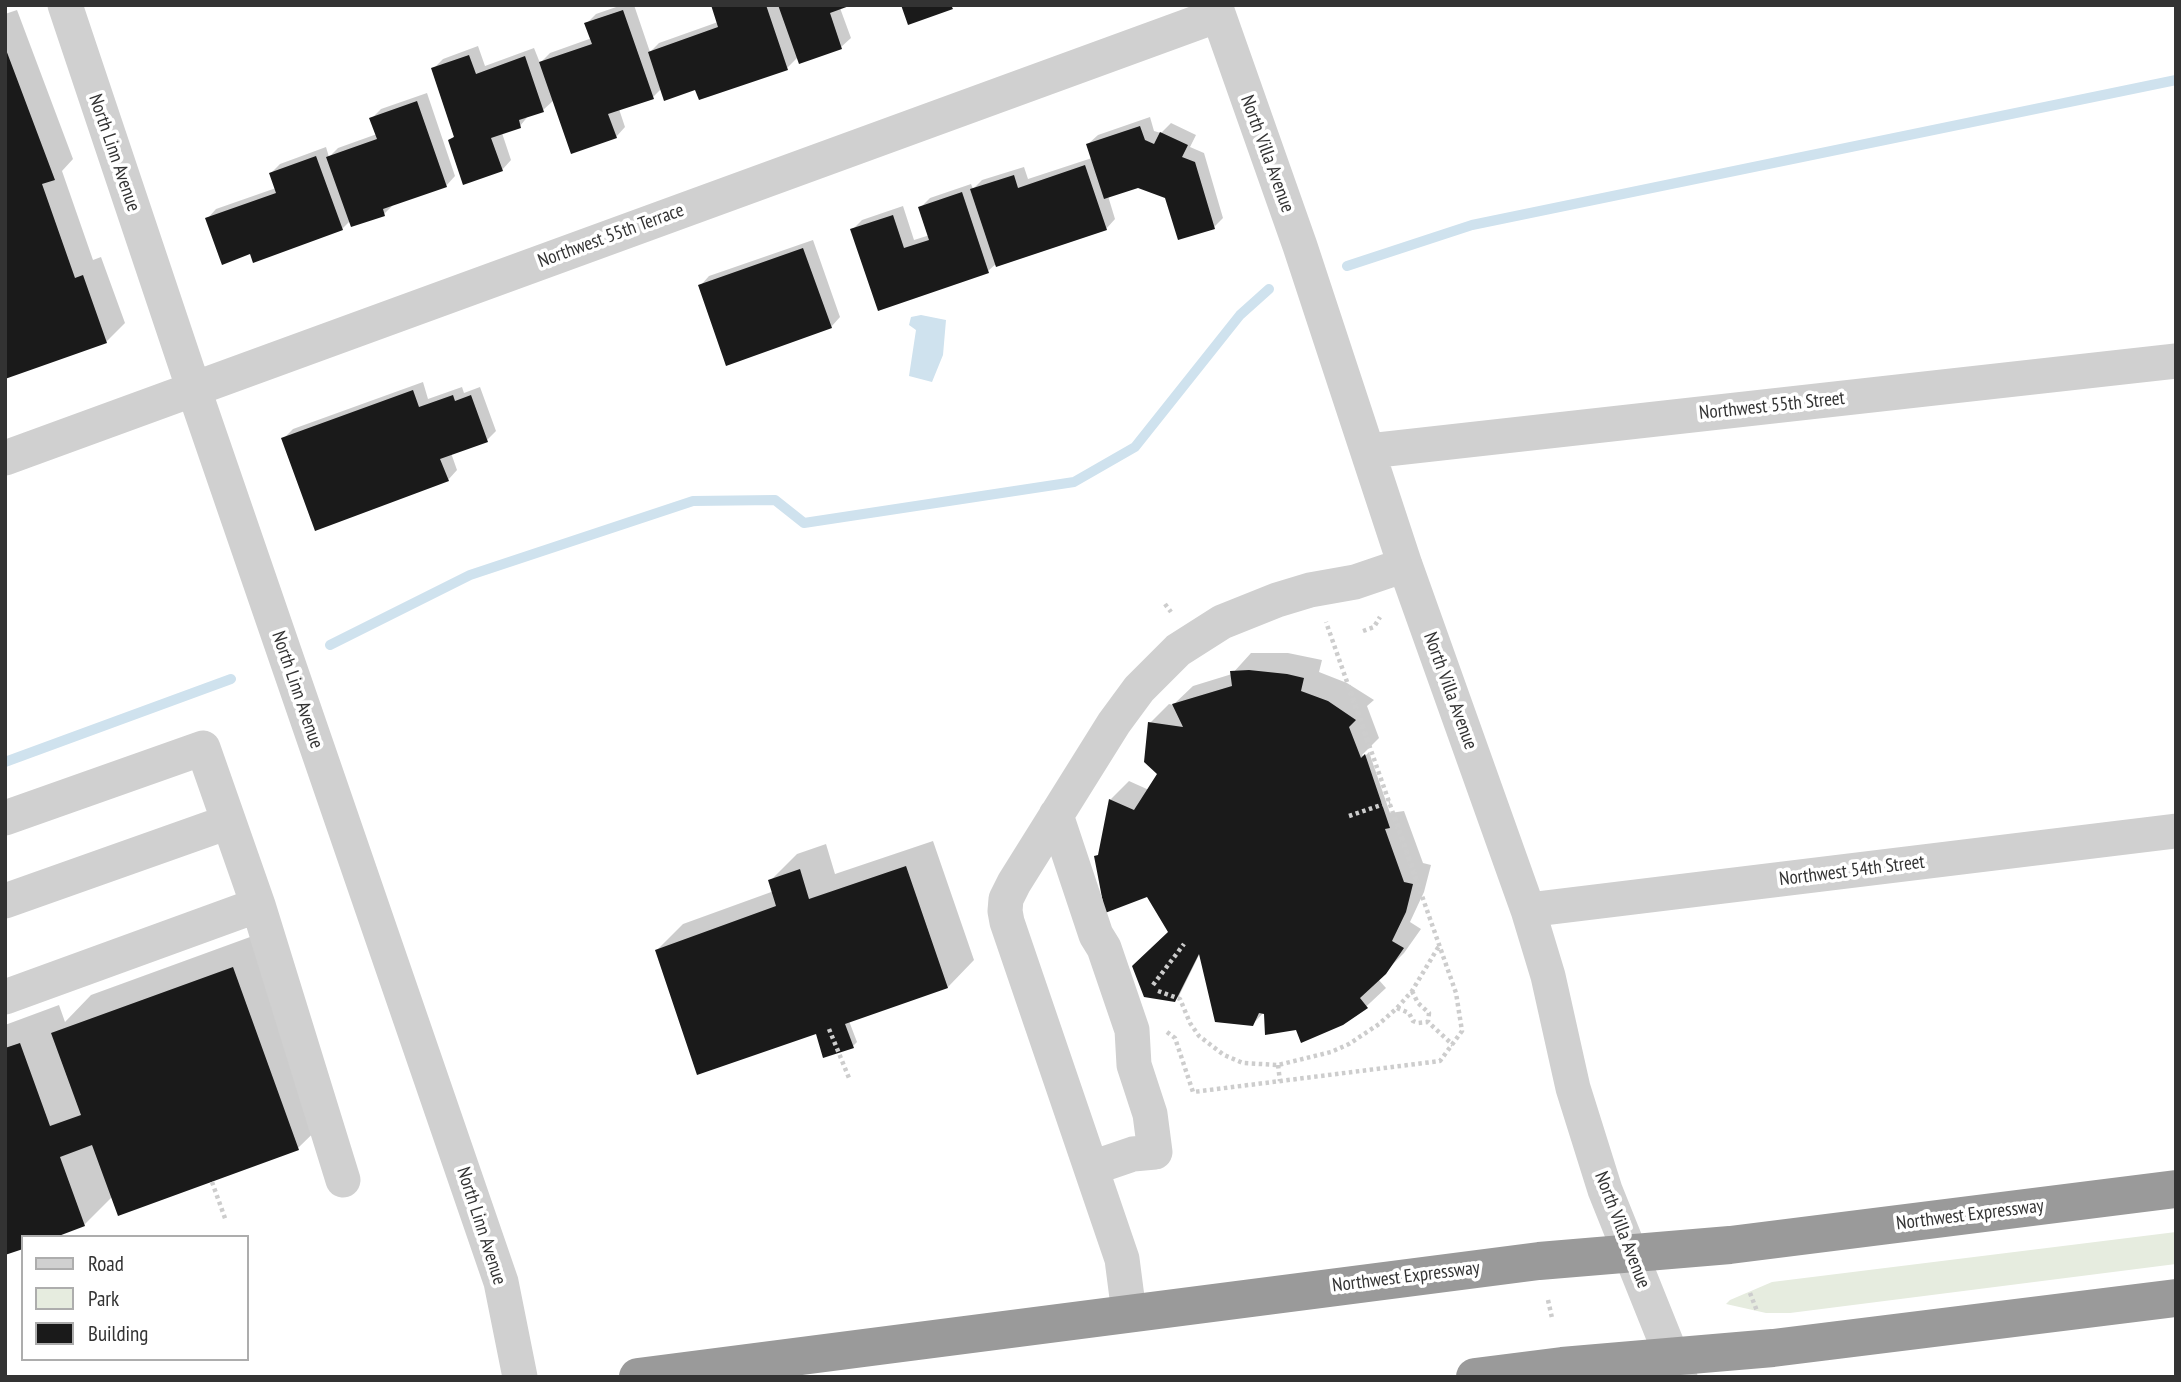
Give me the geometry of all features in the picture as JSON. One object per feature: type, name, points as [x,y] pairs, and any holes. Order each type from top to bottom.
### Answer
[{"type":"highway","name":"Northwest Expressway","points":[[638,1377],[1539,1261],[1730,1245],[2176,1189]]},
{"type":"highway","points":[[1475,1377],[1562,1366],[1676,1367],[1773,1348],[2176,1298]]},
{"type":"street","name":"North Linn Avenue","points":[[65,5],[193,387],[501,1282],[520,1377]]},
{"type":"street","name":"Northwest 55th Terrace","points":[[5,457],[149,407],[193,387],[1216,10]]},
{"type":"street","name":"North Villa Avenue","points":[[1216,10],[1300,246],[1405,565],[1528,910],[1548,976],[1564,1054],[1605,1190],[1676,1367]]},
{"type":"street","name":"Northwest 55th Street","points":[[1369,451],[2176,361]]},
{"type":"street","points":[[1129,1313],[1122,1259],[1005,911],[1006,900],[1056,815],[1127,706],[1158,667],[1178,650],[1222,622],[1267,603],[1310,590],[1355,582],[1405,565]]},
{"type":"street","points":[[5,818],[203,748],[258,905],[343,1180]]},
{"type":"street","points":[[1056,815],[1096,935],[1104,948],[1132,1030],[1134,1065],[1150,1114],[1155,1152],[1133,1154],[1092,1168]]},
{"type":"street","points":[[5,901],[229,822]]},
{"type":"street","name":"Northwest 54th Street","points":[[1528,910],[2176,831]]},
{"type":"street","points":[[5,997],[258,905]]},
{"type":"path","points":[[1164,1029],[1175,1038],[1193,1092],[1440,1061],[1462,1031],[1461,1013],[1440,945],[1336,644],[1329,625],[1317,617]]},
{"type":"path","points":[[1363,631],[1374,627],[1380,617]]},
{"type":"path","points":[[1349,816],[1390,802]]},
{"type":"path","points":[[1150,988],[1184,944]]},
{"type":"path","points":[[1150,988],[1180,999],[1199,1036],[1224,1055],[1243,1063],[1278,1065],[1314,1058],[1349,1044],[1397,1008],[1412,991],[1440,945]]},
{"type":"path","points":[[1147,977],[1154,999]]},
{"type":"path","points":[[1412,991],[1418,1003],[1429,1013],[1427,1022]]},
{"type":"path","points":[[1409,1013],[1418,1003]]},
{"type":"path","points":[[1397,1008],[1409,1013],[1413,1021],[1427,1022],[1453,1045]]},
{"type":"path","points":[[829,1029],[849,1078]]},
{"type":"path","points":[[1278,1065],[1280,1081]]},
{"type":"path","points":[[212,1182],[226,1221]]},
{"type":"path","points":[[1750,1293],[1758,1312]]},
{"type":"path","points":[[1548,1300],[1552,1318]]},
{"type":"green space","points":[[2176,1232],[2176,1264],[1790,1313],[1766,1313],[1726,1304],[1772,1282]]},
{"type":"water","points":[[921,315],[946,320],[943,355],[932,382],[909,376],[916,330],[909,325],[911,317]]},
{"type":"building","points":[[711,5],[766,5],[788,70],[699,100],[695,90],[664,101],[648,52],[718,27]]},
{"type":"building","points":[[778,5],[852,5],[830,13],[842,49],[799,64]]},
{"type":"building","points":[[901,5],[951,5],[953,9],[908,25]]},
{"type":"building","points":[[623,10],[654,99],[608,114],[617,138],[571,154],[539,62],[592,44],[584,23]]},
{"type":"building","points":[[5,47],[55,180],[42,184],[75,278],[83,275],[107,343],[5,379]]},
{"type":"building","points":[[469,55],[476,74],[525,56],[544,112],[519,120],[521,128],[491,138],[503,171],[463,185],[448,140],[454,137],[431,68]]},
{"type":"building","points":[[417,101],[447,187],[383,209],[385,216],[351,227],[326,157],[377,139],[369,118]]},
{"type":"building","points":[[1140,126],[1145,140],[1154,144],[1160,132],[1188,145],[1182,157],[1195,162],[1215,229],[1178,240],[1165,198],[1138,188],[1104,199],[1086,144]]},
{"type":"building","points":[[316,156],[343,230],[253,263],[250,254],[222,265],[205,218],[276,193],[269,173]]},
{"type":"building","points":[[1085,165],[1107,230],[996,267],[970,189],[1014,175],[1018,188]]},
{"type":"building","points":[[962,192],[989,273],[878,311],[850,229],[893,215],[904,248],[929,240],[918,207]]},
{"type":"building","points":[[803,248],[832,328],[726,366],[698,285]]},
{"type":"building","points":[[413,390],[419,407],[453,395],[455,401],[471,395],[488,442],[440,459],[449,481],[315,531],[281,438]]},
{"type":"building","points":[[1249,670],[1304,678],[1301,691],[1328,701],[1356,720],[1349,727],[1361,758],[1365,754],[1390,828],[1385,829],[1404,882],[1413,884],[1406,912],[1392,941],[1404,948],[1386,974],[1360,998],[1368,1008],[1343,1025],[1301,1043],[1296,1030],[1265,1035],[1264,1014],[1259,1013],[1253,1026],[1215,1022],[1199,954],[1175,1002],[1144,997],[1132,966],[1168,932],[1147,897],[1105,913],[1094,856],[1098,855],[1109,799],[1134,810],[1157,774],[1144,762],[1148,722],[1183,727],[1172,704],[1232,686],[1230,671]]},
{"type":"building","points":[[906,866],[948,988],[845,1024],[854,1048],[823,1058],[816,1034],[697,1075],[655,950],[776,906],[768,880],[800,869],[809,899]]},
{"type":"building","points":[[233,967],[299,1150],[118,1216],[92,1145],[60,1157],[85,1226],[61,1235],[21,1235],[21,1250],[5,1255],[5,1048],[20,1043],[50,1126],[81,1115],[51,1033]]},
{"type":"waterway","points":[[1347,266],[1472,225],[2176,80]]},
{"type":"waterway","points":[[330,645],[470,575],[693,501],[775,500],[804,523],[1074,482],[1135,447],[1240,315],[1269,289]]},
{"type":"waterway","points":[[5,762],[231,679]]}]
